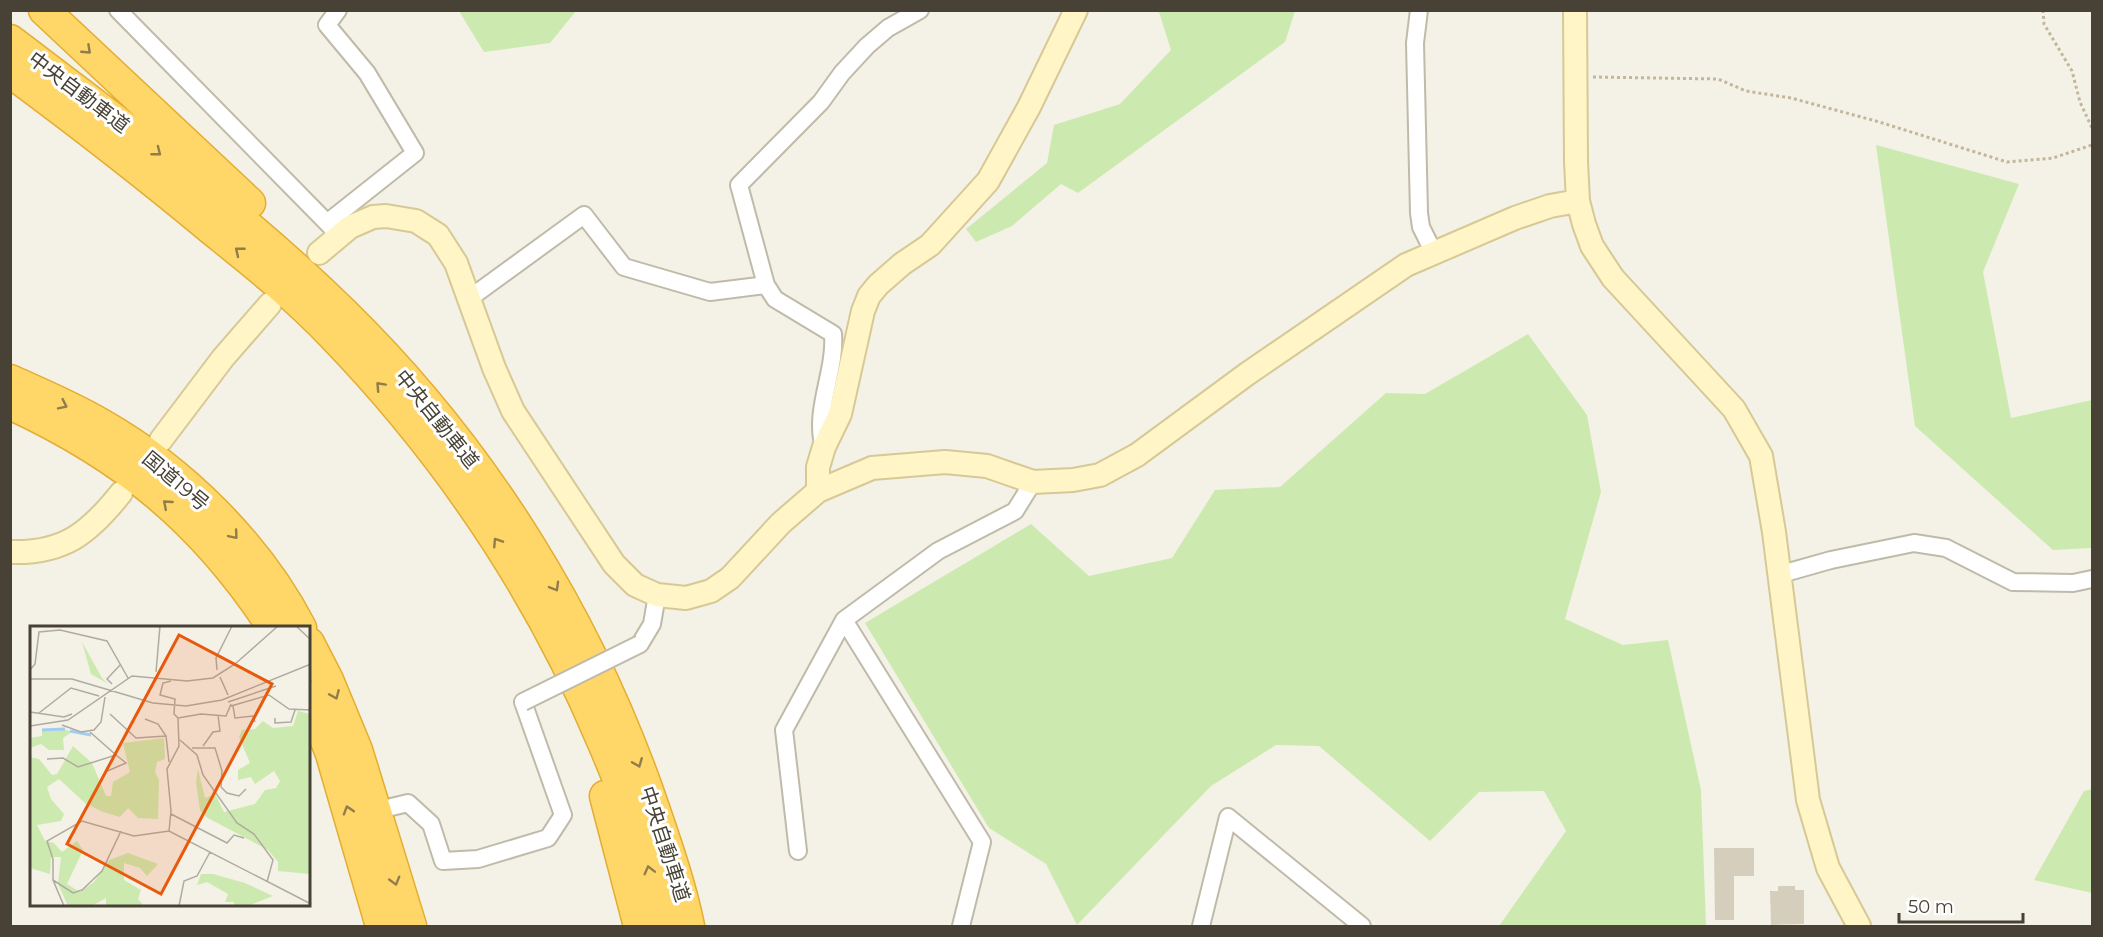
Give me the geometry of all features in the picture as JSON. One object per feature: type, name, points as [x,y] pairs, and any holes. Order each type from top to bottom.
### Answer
[{"type":"highway","points":[[44,10],[365,311],[486,452],[520,502],[534,551]]},
{"type":"highway","name":"中央自動車道","points":[[10,40],[221,202],[291,262],[346,315],[422,397],[482,475],[534,551],[584,640],[612,699],[643,777],[684,904],[689,927]]},
{"type":"highway","name":"中央自動車道","points":[[10,72],[122,156],[273,279],[330,333],[399,407],[466,494],[527,588],[565,657],[589,710],[644,850],[663,927]]},
{"type":"highway","name":"国道19号","points":[[10,380],[101,424],[141,451],[193,492],[228,528],[263,570],[300,626]]},
{"type":"highway","name":"国道19号","points":[[10,404],[59,426],[121,465],[156,494],[216,549],[272,626]]},
{"type":"highway","points":[[310,645],[328,680],[357,750],[411,927]]},
{"type":"highway","points":[[310,700],[331,754],[381,927]]},
{"type":"highway","points":[[589,710],[600,780],[639,927]]},
{"type":"street","points":[[118,10],[334,229]]},
{"type":"street","points":[[319,253],[334,229],[415,153],[367,73],[327,25],[338,10]]},
{"type":"street","points":[[824,447],[819,431],[835,354],[833,334],[775,299],[766,285],[739,185],[821,102],[842,73],[867,46],[888,28],[920,10]]},
{"type":"street","points":[[818,491],[818,466],[824,447],[840,414],[863,311],[869,296],[902,264],[930,245],[988,181],[1029,107],[1076,10]]},
{"type":"street","points":[[1419,10],[1415,43],[1419,213],[1421,227],[1434,253]]},
{"type":"street","points":[[1575,10],[1578,201],[1584,224],[1602,263],[1734,409],[1747,428],[1761,456],[1766,478],[1808,800],[1814,827],[1828,868],[1859,927]]},
{"type":"street","points":[[334,229],[350,227],[373,217],[386,216],[416,220],[428,227],[447,246],[470,298],[494,368],[527,433],[614,564],[635,585],[657,595],[686,598],[720,586],[781,523],[818,491],[872,468],[945,462],[987,466],[1034,482],[1073,480],[1100,475],[1137,455],[1377,283],[1406,265],[1515,218],[1550,206],[1578,201]]},
{"type":"street","points":[[470,298],[584,215],[624,267],[710,292],[766,285]]},
{"type":"street","points":[[160,440],[223,358],[270,304]]},
{"type":"street","points":[[798,851],[784,730],[844,620],[939,551],[1015,511],[1034,482]]},
{"type":"street","points":[[10,552],[31,553],[58,547],[76,538],[101,518],[121,493]]},
{"type":"street","points":[[1778,575],[1831,560],[1914,543],[1946,548],[2013,582],[2073,583],[2092,579]]},
{"type":"street","points":[[375,811],[408,803],[431,824],[443,861],[478,859],[548,838],[563,815],[523,702],[640,644],[652,624],[657,595]]},
{"type":"street","points":[[844,620],[982,842],[961,927]]},
{"type":"street","points":[[1201,927],[1228,817],[1362,927]]},
{"type":"path","points":[[2043,10],[2044,24],[2072,71],[2080,102],[2092,128]]},
{"type":"path","points":[[1576,76],[1718,79],[1746,91],[1791,98],[1875,121],[2007,162],[2054,158],[2092,145]]},
{"type":"green space","points":[[459,11],[576,11],[550,43],[484,52]]},
{"type":"green space","points":[[1155,11],[1295,11],[1285,42],[1078,193],[1061,184],[1012,226],[976,242],[966,229],[1047,163],[1054,125],[1120,104],[1171,50],[1159,12]]},
{"type":"green space","points":[[1876,145],[2019,184],[1983,272],[2011,418],[2092,400],[2092,548],[2053,550],[1915,426]]},
{"type":"green space","points":[[1528,334],[1587,415],[1601,492],[1565,619],[1623,645],[1668,640],[1701,790],[1706,926],[1499,926],[1566,831],[1544,791],[1479,792],[1430,841],[1319,746],[1276,745],[1211,786],[1077,925],[1046,864],[989,828],[865,623],[1031,524],[1089,576],[1172,558],[1215,490],[1280,487],[1386,393],[1425,394]]},
{"type":"green space","points":[[2092,789],[2092,893],[2034,880],[2084,791]]},
{"type":"building","points":[[1714,848],[1754,848],[1754,876],[1734,876],[1734,920],[1715,920]]},
{"type":"building","points":[[1778,886],[1795,886],[1795,890],[1804,890],[1804,924],[1771,925],[1770,891],[1778,891]]}]
